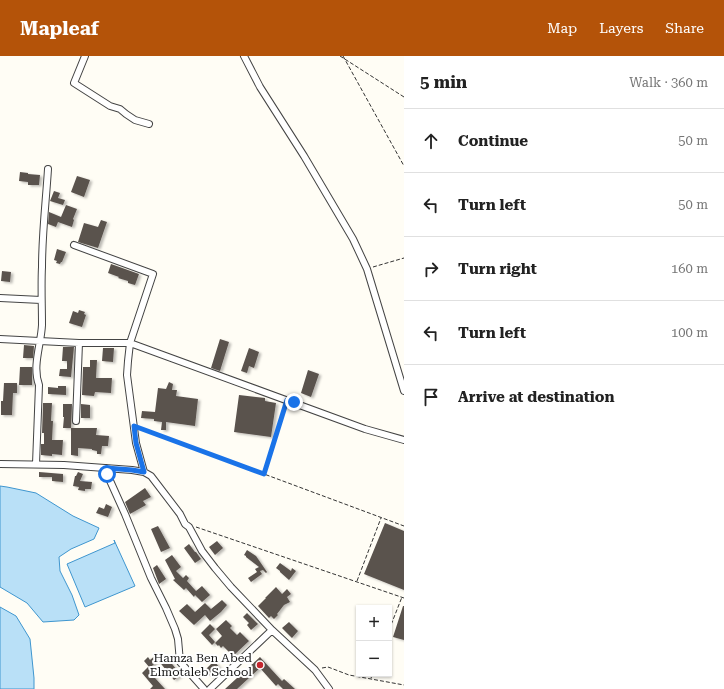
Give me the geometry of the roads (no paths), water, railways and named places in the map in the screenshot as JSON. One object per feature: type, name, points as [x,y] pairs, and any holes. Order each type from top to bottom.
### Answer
[{"type":"street","points":[[85,56],[74,83],[110,106],[120,109],[135,120],[149,124]]},
{"type":"street","points":[[244,56],[260,87],[304,156],[353,239],[367,269],[404,391]]},
{"type":"street","points":[[36,464],[39,385],[36,378],[42,325],[41,300],[43,232],[48,169]]},
{"type":"street","points":[[74,245],[153,274],[130,343],[127,375],[136,443],[144,472]]},
{"type":"street","points":[[0,298],[41,300]]},
{"type":"street","points":[[0,339],[80,343],[130,343],[365,428],[404,440]]},
{"type":"street","points":[[76,421],[80,343]]},
{"type":"street","points":[[0,464],[36,464],[132,470],[144,472],[151,476],[180,514],[185,524],[189,527],[202,551],[231,588],[272,630],[315,670],[329,689]]},
{"type":"street","points":[[106,468],[107,474],[151,578],[176,629],[180,662],[204,689]]},
{"type":"street","points":[[118,517],[125,514]]},
{"type":"street","points":[[210,689],[272,630]]},
{"type":"water","points":[[0,486],[36,493],[73,516],[99,528],[94,539],[71,549],[59,557],[60,571],[72,595],[79,615],[74,620],[43,622],[27,603],[0,587]]},
{"type":"water","points":[[114,540],[135,586],[85,607],[67,564],[115,543]]},
{"type":"water","points":[[0,607],[16,616],[30,639],[34,689],[0,689]]},
{"type":"place","name":"Hamza Ben Abed Elmotaleb School","points":[[260,665]]}]
